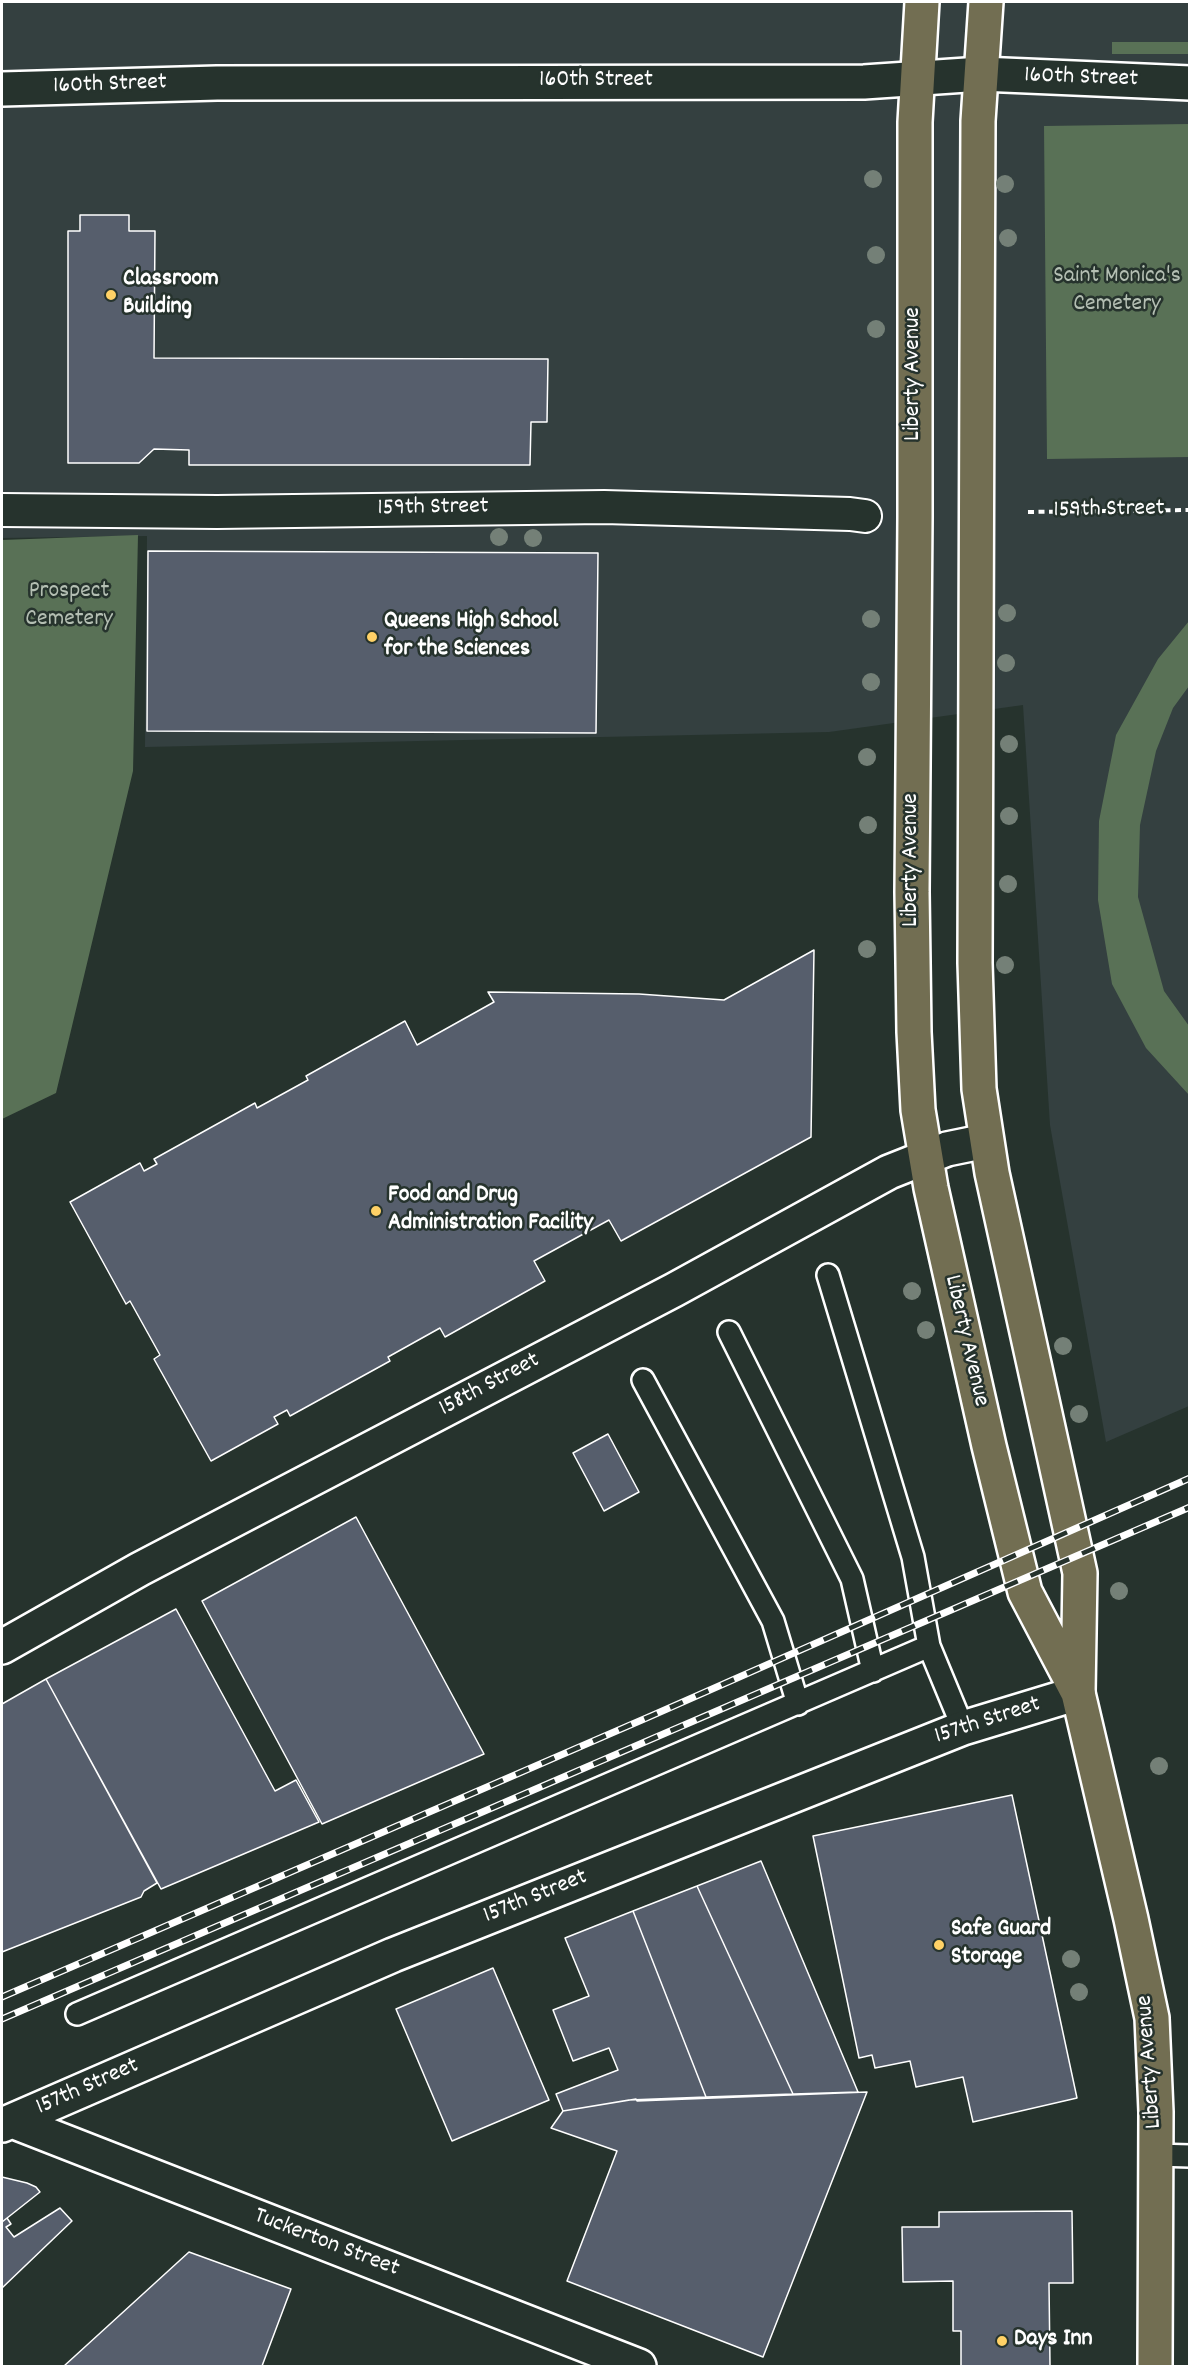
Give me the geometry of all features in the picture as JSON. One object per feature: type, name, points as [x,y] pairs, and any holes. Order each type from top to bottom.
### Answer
[{"type":"main road","name":"Liberty Avenue","points":[[922,2],[915,122],[912,903],[918,1110],[925,1156],[988,1446],[1025,1592],[1078,1693]]},
{"type":"main road","name":"Liberty Avenue","points":[[986,2],[978,132],[975,963],[980,1089],[986,1141],[1080,1573],[1078,1693],[1152,2018],[1156,2080],[1155,2367]]},
{"type":"street","name":"160th Street","points":[[2,89],[217,82],[864,82],[981,74],[1190,83]]},
{"type":"street","name":"159th Street","points":[[2,510],[217,512],[604,507],[865,516]]},
{"type":"street","name":"158th Street","points":[[2,1647],[140,1569],[674,1290],[889,1172],[925,1156],[986,1141]]},
{"type":"street","name":"157th Street","points":[[7,2123],[393,1955],[963,1728],[1078,1693]]},
{"type":"street","name":"Tuckerton Street","points":[[7,2123],[639,2367]]},
{"type":"lane","points":[[828,1275],[913,1557],[929,1646],[963,1728]]},
{"type":"lane","points":[[729,1332],[852,1579],[873,1671]]},
{"type":"lane","points":[[643,1380],[773,1621],[798,1704]]},
{"type":"lane","points":[[77,2014],[929,1646]]},
{"type":"lane","points":[[1156,2155],[1190,2156]]},
{"type":"path","name":"159th Street","points":[[1028,512],[1190,510]]},
{"type":"shaded area","points":[[2,2],[1189,2],[1189,1406],[1106,1442],[1050,1125],[1023,705],[829,732],[145,747],[147,536],[2,538]]},
{"type":"green space","points":[[1112,42],[1189,42],[1189,54],[1112,54]]},
{"type":"green space","name":"Saint Monica's Cemetery","points":[[1189,124],[1189,457],[1047,459],[1044,126]]},
{"type":"green space","name":"Prospect Cemetery","points":[[138,535],[133,771],[56,1093],[2,1119],[2,540]]},
{"type":"green space","points":[[1189,621],[1189,686],[1173,708],[1156,751],[1140,825],[1138,897],[1164,991],[1189,1026],[1189,1095],[1146,1048],[1112,984],[1098,900],[1099,821],[1116,735],[1158,659]]},
{"type":"building","name":"Classroom Building","points":[[80,215],[129,215],[129,231],[155,231],[154,358],[548,359],[547,422],[531,422],[530,465],[189,465],[189,450],[154,449],[139,463],[68,463],[68,231],[80,231]]},
{"type":"building","name":"Queens High School for the Sciences","points":[[148,551],[598,553],[596,733],[147,731]]},
{"type":"building","name":"Food and Drug Administration Facility","points":[[814,950],[811,1137],[621,1241],[609,1220],[534,1261],[545,1281],[445,1337],[440,1328],[388,1357],[390,1361],[290,1416],[287,1410],[274,1417],[278,1424],[211,1461],[154,1359],[160,1355],[130,1301],[126,1304],[70,1202],[140,1163],[144,1171],[157,1164],[154,1159],[255,1103],[257,1108],[308,1080],[306,1076],[405,1021],[417,1045],[494,1002],[488,992],[639,994],[724,1000]]},
{"type":"building","points":[[608,1434],[639,1492],[604,1511],[573,1453]]},
{"type":"building","points":[[356,1517],[484,1754],[322,1824],[202,1601]]},
{"type":"building","points":[[176,1609],[275,1791],[296,1780],[319,1822],[161,1889],[46,1679]]},
{"type":"building","points":[[46,1679],[157,1883],[144,1891],[141,1897],[2,1952],[2,1704]]},
{"type":"building","name":"Safe Guard Storage","points":[[1012,1795],[1077,2098],[973,2122],[963,2077],[916,2087],[910,2061],[875,2068],[872,2055],[859,2058],[813,1836]]},
{"type":"building","points":[[761,1861],[858,2092],[793,2094],[697,1886]]},
{"type":"building","points":[[697,1886],[793,2094],[706,2097],[633,1911]]},
{"type":"building","points":[[633,1911],[706,2097],[629,2100],[563,2111],[556,2094],[618,2070],[609,2048],[573,2061],[553,2010],[589,1996],[565,1938]]},
{"type":"building","points":[[493,1968],[549,2100],[452,2141],[396,2009]]},
{"type":"building","points":[[867,2092],[763,2357],[567,2281],[617,2151],[551,2128],[563,2111],[636,2099],[637,2101]]},
{"type":"building","points":[[2,2177],[27,2183],[36,2187],[40,2192],[2,2222]]},
{"type":"building","points":[[60,2208],[72,2221],[2,2288],[2,2222],[7,2218],[11,2224],[6,2227],[14,2237]]},
{"type":"building","points":[[1072,2211],[1073,2283],[1049,2283],[1050,2366],[961,2366],[961,2331],[953,2331],[953,2281],[903,2282],[902,2227],[939,2227],[939,2212]]},
{"type":"building","points":[[189,2252],[291,2289],[262,2366],[64,2366]]},
{"type":"railway","points":[[2,1997],[651,1716],[1190,1478]]},
{"type":"railway","points":[[2,2019],[1190,1507]]},
{"type":"place","name":"Classroom Building","points":[[111,295]]},
{"type":"place","name":"Queens High School for the Sciences","points":[[372,637]]},
{"type":"place","name":"Food and Drug Administration Facility","points":[[376,1211]]},
{"type":"place","name":"Safe Guard Storage","points":[[939,1945]]},
{"type":"place","name":"Days Inn","points":[[1002,2341]]}]
